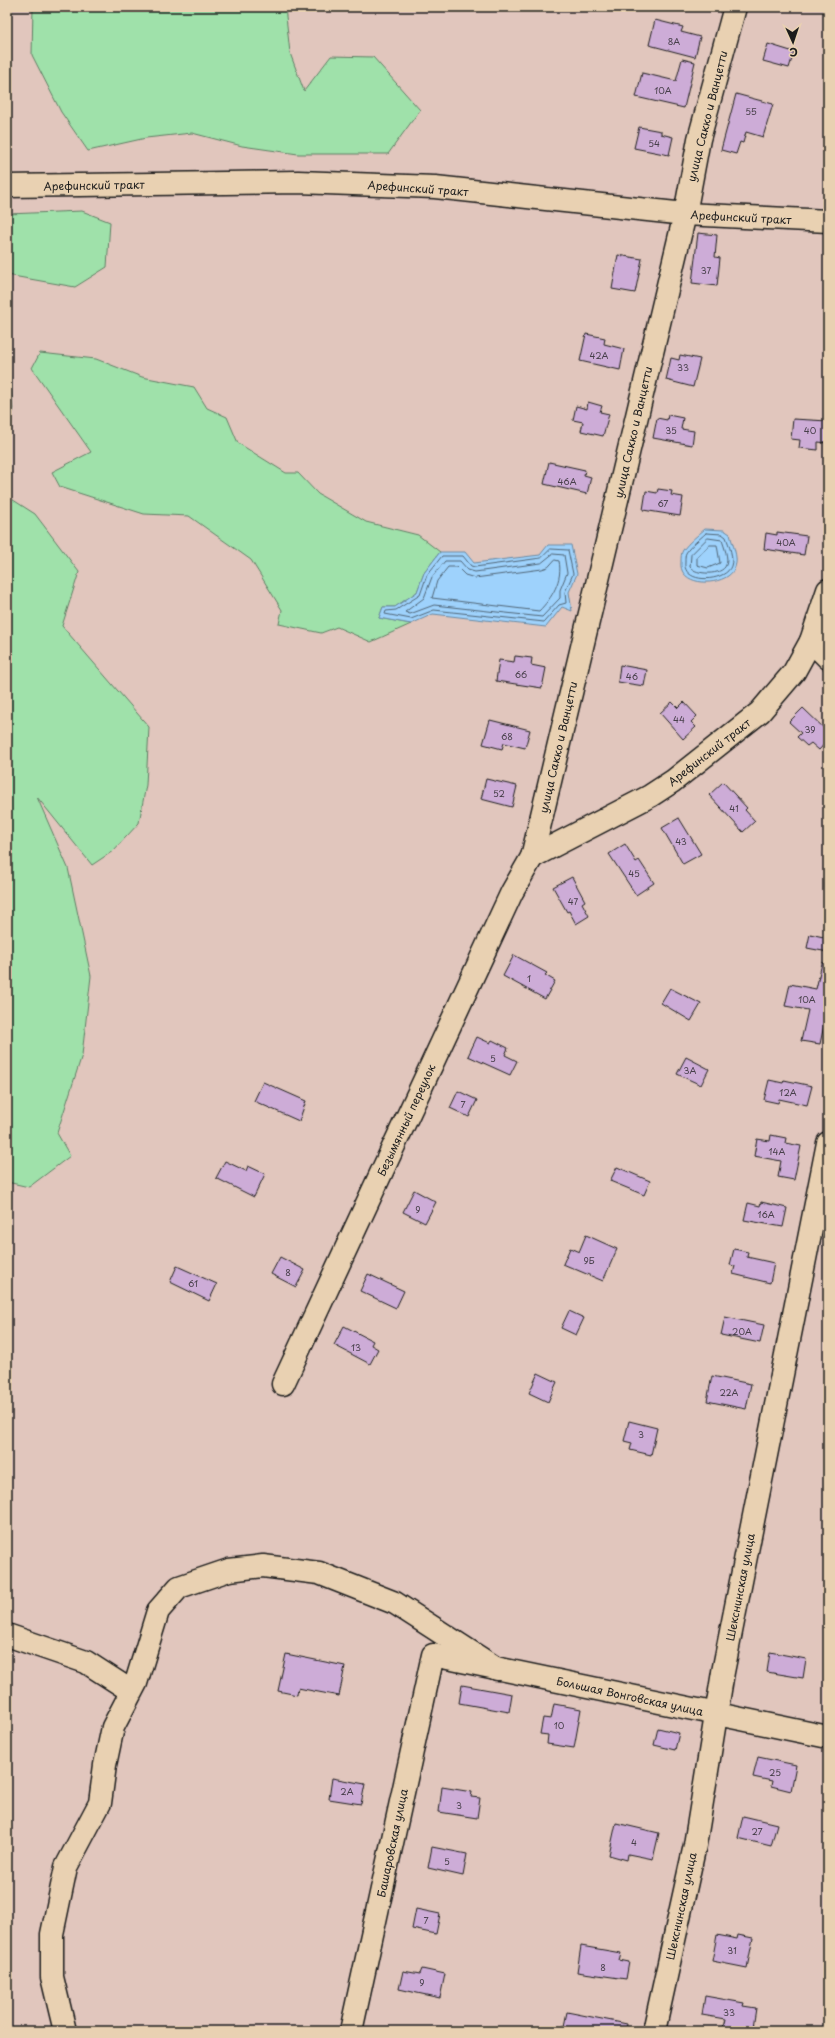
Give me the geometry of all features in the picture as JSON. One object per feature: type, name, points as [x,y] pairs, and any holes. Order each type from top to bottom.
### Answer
[{"type":"street","name":"улица Сакко и Ванцетти","points":[[532,857],[685,214],[700,139],[735,7]]},
{"type":"street","name":"Арефинский тракт","points":[[7,186],[298,182],[435,187],[685,214],[828,221]]},
{"type":"street","name":"Арефинский тракт","points":[[532,857],[650,796],[673,781],[738,731],[778,693],[794,672],[812,641],[828,590]]},
{"type":"street","points":[[812,641],[828,658]]},
{"type":"street","name":"Безымянный переулок","points":[[283,1384],[512,892],[532,857]]},
{"type":"street","name":"Шекснинская улица","points":[[654,2031],[695,1845],[724,1664],[828,1143]]},
{"type":"street","points":[[64,2031],[52,1976],[52,1934],[66,1867],[100,1803],[105,1765],[113,1727],[136,1683],[158,1611],[179,1587],[229,1570],[263,1566],[318,1573],[395,1602],[497,1668]]},
{"type":"street","points":[[7,1635],[86,1662],[131,1691]]},
{"type":"street","name":"Большая Вонговская улица","points":[[433,1655],[828,1737]]},
{"type":"street","name":"Башаровская улица","points":[[351,2031],[433,1655]]},
{"type":"green space","points":[[33,7],[285,7],[290,53],[304,91],[331,56],[373,57],[420,110],[388,154],[298,154],[242,146],[192,133],[146,138],[88,151],[61,112],[32,55]]},
{"type":"green space","points":[[82,211],[110,222],[107,267],[75,287],[7,275],[7,214]]},
{"type":"green space","points":[[7,345],[13,412],[7,430]]},
{"type":"green space","points":[[40,353],[96,359],[142,377],[194,387],[207,408],[227,417],[238,443],[286,473],[298,473],[318,494],[366,522],[418,535],[440,552],[424,573],[417,592],[395,607],[383,607],[379,618],[411,624],[371,642],[337,627],[321,633],[279,624],[282,610],[251,560],[189,516],[144,514],[60,487],[52,472],[91,452],[32,368]]},
{"type":"green space","points":[[7,496],[35,514],[79,572],[62,626],[149,727],[146,785],[139,823],[113,851],[92,865],[37,797],[68,868],[91,976],[82,1055],[57,1133],[70,1156],[29,1187],[7,1182]]},
{"type":"water","points":[[705,529],[724,530],[730,534],[736,555],[736,563],[731,574],[724,578],[705,582],[695,581],[687,577],[682,571],[681,554],[691,541]]},
{"type":"water","points":[[548,545],[571,545],[577,574],[569,592],[572,611],[562,607],[546,627],[433,614],[411,624],[379,618],[383,607],[395,607],[417,592],[424,573],[440,552],[465,552],[474,563],[540,555]]},
{"type":"building","points":[[655,20],[683,27],[681,32],[700,37],[695,57],[649,45]]},
{"type":"building","points":[[768,44],[794,52],[789,68],[763,61]]},
{"type":"building","points":[[682,59],[695,62],[684,108],[636,97],[642,73],[676,81]]},
{"type":"building","points":[[736,94],[773,104],[763,137],[746,132],[743,143],[740,142],[736,154],[721,150]]},
{"type":"building","points":[[639,127],[661,131],[661,134],[673,137],[669,155],[634,148]]},
{"type":"building","points":[[698,233],[717,235],[715,257],[720,258],[717,286],[692,283]]},
{"type":"building","points":[[618,255],[642,259],[635,293],[612,289]]},
{"type":"building","points":[[586,334],[605,338],[604,344],[624,349],[620,370],[580,361]]},
{"type":"building","points":[[680,355],[700,359],[693,387],[666,380],[671,358],[679,360]]},
{"type":"building","points":[[588,402],[602,406],[600,412],[609,414],[603,436],[581,431],[583,422],[573,420],[576,406],[587,409]]},
{"type":"building","points":[[668,415],[683,418],[681,429],[694,431],[692,445],[653,438],[657,418],[667,420]]},
{"type":"building","points":[[793,419],[828,421],[828,443],[818,442],[818,450],[799,448],[800,440],[791,439]]},
{"type":"building","points":[[549,462],[585,470],[584,475],[591,477],[587,494],[544,484]]},
{"type":"building","points":[[658,489],[672,491],[671,495],[683,497],[680,516],[643,510],[646,491],[657,493]]},
{"type":"building","points":[[777,532],[807,536],[804,555],[764,549],[766,533],[777,535]]},
{"type":"building","points":[[515,656],[532,658],[531,665],[546,668],[542,688],[496,681],[499,660],[514,662]]},
{"type":"building","points":[[620,665],[647,670],[644,686],[618,682]]},
{"type":"building","points":[[672,702],[678,708],[684,702],[697,716],[691,722],[696,727],[683,739],[660,713]]},
{"type":"building","points":[[803,708],[828,732],[828,740],[819,750],[811,743],[807,746],[797,737],[801,733],[789,722]]},
{"type":"building","points":[[490,720],[530,730],[525,748],[504,743],[502,749],[483,744]]},
{"type":"building","points":[[486,779],[517,786],[512,807],[481,799]]},
{"type":"building","points":[[723,782],[747,808],[745,810],[755,821],[743,832],[709,795]]},
{"type":"building","points":[[679,818],[701,854],[683,864],[662,828]]},
{"type":"building","points":[[625,844],[636,862],[639,860],[654,883],[636,895],[609,854]]},
{"type":"building","points":[[572,877],[585,901],[582,903],[589,916],[576,924],[569,911],[567,912],[553,887]]},
{"type":"building","points":[[810,934],[828,938],[828,952],[807,948]]},
{"type":"building","points":[[514,955],[547,973],[545,975],[555,981],[545,999],[503,976]]},
{"type":"building","points":[[822,963],[828,963],[828,1006],[820,1044],[801,1041],[808,1010],[785,1006],[790,984],[816,989]]},
{"type":"building","points":[[670,988],[701,1004],[691,1021],[661,1003]]},
{"type":"building","points":[[477,1037],[490,1043],[492,1040],[508,1048],[505,1055],[517,1061],[510,1075],[468,1056]]},
{"type":"building","points":[[686,1057],[709,1069],[701,1085],[677,1074]]},
{"type":"building","points":[[769,1080],[783,1083],[784,1080],[812,1086],[807,1105],[779,1099],[778,1103],[764,1100]]},
{"type":"building","points":[[263,1082],[306,1101],[299,1121],[254,1101]]},
{"type":"building","points":[[458,1091],[477,1100],[469,1117],[450,1108]]},
{"type":"building","points":[[771,1135],[786,1138],[785,1143],[801,1146],[794,1180],[778,1177],[781,1161],[754,1156],[757,1139],[770,1141]]},
{"type":"building","points":[[225,1161],[246,1171],[248,1166],[265,1174],[254,1197],[216,1178]]},
{"type":"building","points":[[617,1167],[650,1181],[644,1195],[610,1181]]},
{"type":"building","points":[[414,1190],[436,1202],[425,1223],[403,1212]]},
{"type":"building","points":[[761,1202],[787,1208],[783,1227],[744,1220],[748,1203],[760,1206]]},
{"type":"building","points":[[586,1235],[617,1249],[603,1281],[563,1264],[570,1248],[579,1252]]},
{"type":"building","points":[[734,1249],[748,1252],[747,1257],[774,1263],[770,1283],[733,1274],[735,1266],[730,1265]]},
{"type":"building","points":[[280,1257],[305,1270],[296,1287],[271,1274]]},
{"type":"building","points":[[177,1266],[217,1284],[209,1301],[170,1282]]},
{"type":"building","points":[[368,1274],[404,1291],[396,1308],[360,1291]]},
{"type":"building","points":[[569,1311],[584,1318],[576,1335],[561,1328]]},
{"type":"building","points":[[725,1317],[764,1325],[760,1343],[721,1335]]},
{"type":"building","points":[[344,1326],[373,1341],[371,1345],[378,1349],[370,1364],[334,1345]]},
{"type":"building","points":[[538,1373],[557,1382],[548,1402],[529,1393]]},
{"type":"building","points":[[712,1376],[751,1384],[746,1409],[707,1401]]},
{"type":"building","points":[[629,1421],[657,1428],[651,1455],[630,1450],[632,1443],[624,1441]]},
{"type":"building","points":[[770,1652],[806,1659],[803,1678],[767,1672]]},
{"type":"building","points":[[286,1654],[345,1666],[339,1696],[298,1688],[297,1695],[278,1691]]},
{"type":"building","points":[[462,1685],[512,1694],[509,1712],[459,1703]]},
{"type":"building","points":[[554,1704],[581,1709],[574,1748],[547,1744],[548,1735],[540,1734],[543,1718],[551,1719]]},
{"type":"building","points":[[658,1728],[679,1733],[675,1750],[654,1745]]},
{"type":"building","points":[[758,1757],[796,1765],[791,1791],[771,1786],[772,1781],[753,1777]]},
{"type":"building","points":[[332,1778],[365,1784],[361,1804],[329,1799]]},
{"type":"building","points":[[442,1787],[472,1792],[471,1797],[480,1798],[477,1818],[439,1812]]},
{"type":"building","points":[[743,1816],[777,1824],[771,1846],[738,1838]]},
{"type":"building","points":[[616,1823],[659,1833],[653,1859],[628,1854],[627,1860],[609,1855]]},
{"type":"building","points":[[432,1847],[467,1854],[463,1876],[428,1868]]},
{"type":"building","points":[[416,1909],[440,1914],[436,1934],[412,1929]]},
{"type":"building","points":[[717,1935],[737,1939],[738,1935],[753,1938],[747,1968],[712,1961]]},
{"type":"building","points":[[581,1946],[621,1953],[619,1960],[629,1962],[626,1979],[577,1972]]},
{"type":"building","points":[[422,1969],[445,1974],[440,1998],[399,1989],[403,1971],[420,1974]]},
{"type":"building","points":[[705,1996],[744,2003],[743,2006],[756,2008],[753,2028],[740,2026],[739,2030],[723,2027],[725,2019],[702,2015]]},
{"type":"building","points":[[567,2012],[627,2024],[626,2031],[563,2031]]}]
